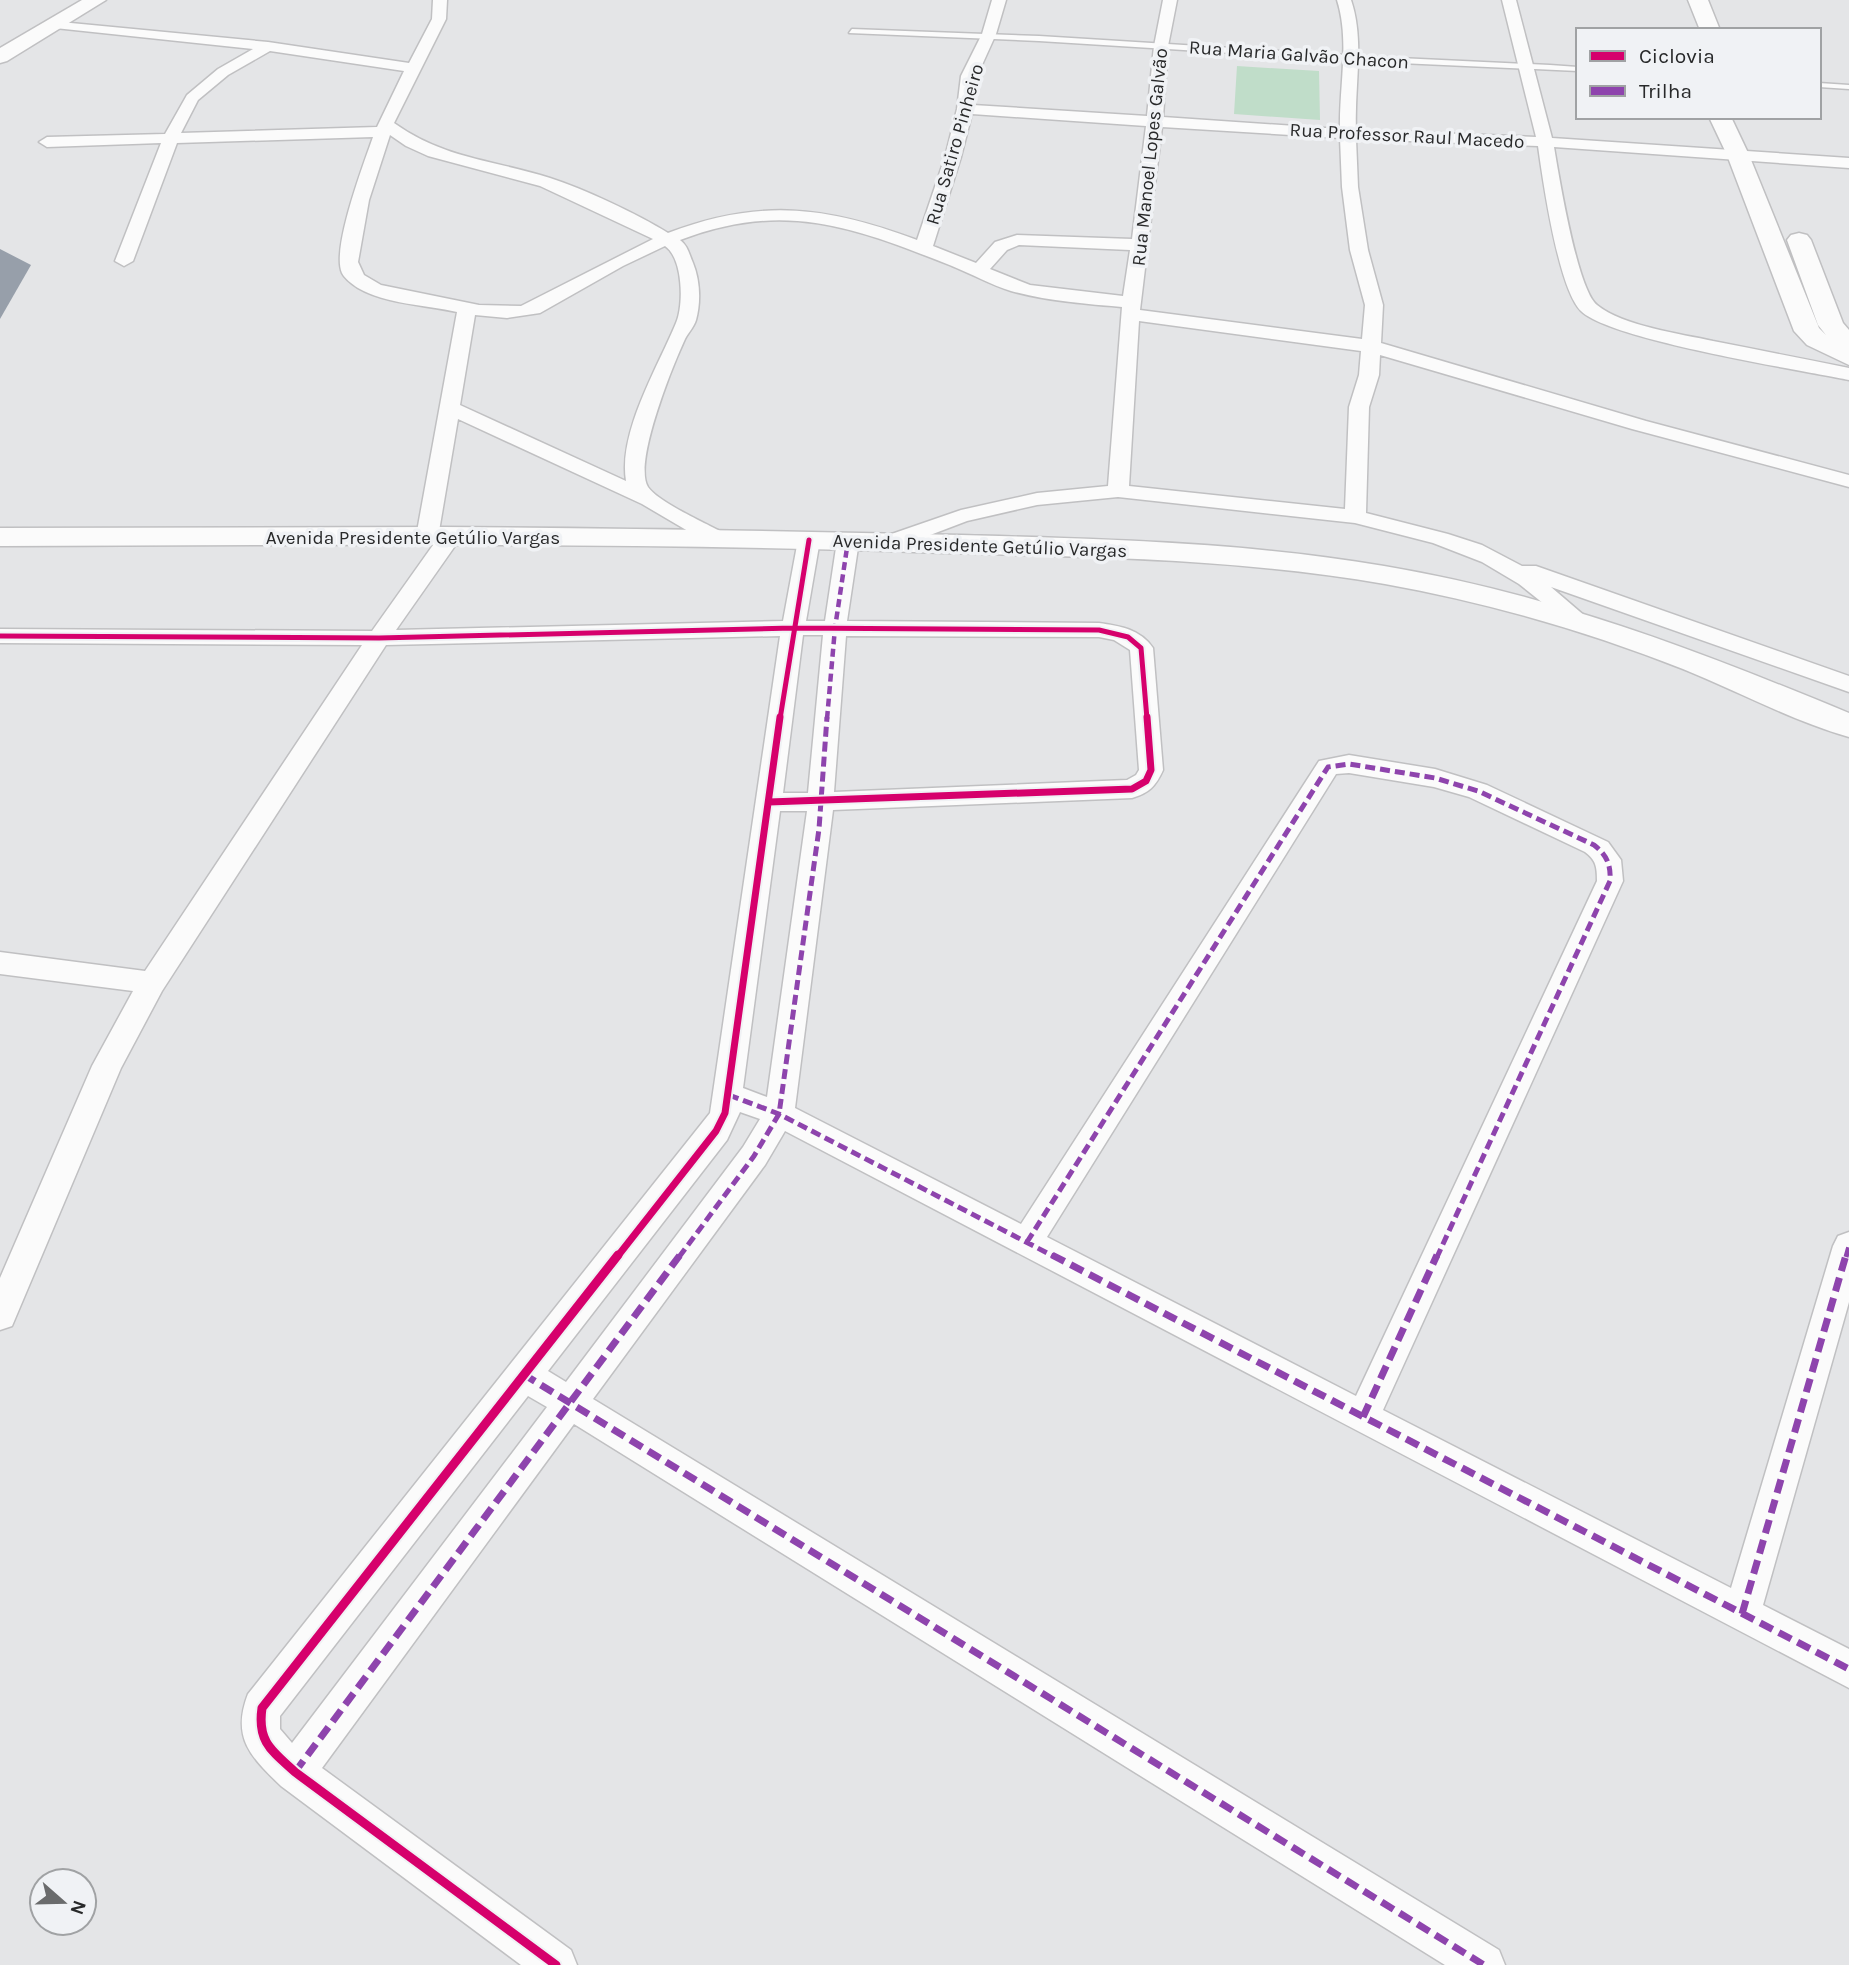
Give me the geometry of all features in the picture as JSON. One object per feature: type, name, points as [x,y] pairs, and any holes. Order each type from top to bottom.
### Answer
[{"type":"main road","points":[[0,57],[96,0]]},
{"type":"main road","points":[[1698,0],[1709,28]]},
{"type":"main road","points":[[1721,119],[1738,155],[1807,331],[1816,340],[1849,357]]},
{"type":"main road","points":[[1753,132],[1775,183]]},
{"type":"main road","points":[[1790,219],[1831,325],[1849,344]]},
{"type":"main road","name":"Avenida Presidente Getúlio Vargas","points":[[0,537],[809,540],[1081,546],[1293,562],[1386,576],[1496,600],[1582,623],[1673,653],[1849,726]]},
{"type":"street","points":[[440,0],[439,19],[412,68],[385,128],[352,228],[349,270],[367,286],[467,308],[507,313],[534,309],[599,270],[668,240],[748,216],[782,214],[822,219],[923,249],[1002,282],[1038,292],[1370,345],[1651,429],[1849,481]]},
{"type":"street","name":"Rua Satiro Pinheiro","points":[[923,249],[965,109],[969,76],[989,34],[999,0]]},
{"type":"street","name":"Rua Manoel Lopes Galvão","points":[[1118,491],[1131,308],[1155,121],[1161,46],[1170,0]]},
{"type":"street","points":[[1344,0],[1349,15],[1350,187],[1359,250],[1374,305],[1368,375],[1359,407],[1355,517]]},
{"type":"street","points":[[1509,0],[1545,142],[1559,225],[1577,285],[1588,308],[1621,324],[1662,336],[1849,374]]},
{"type":"street","points":[[55,24],[268,46],[412,68]]},
{"type":"street","points":[[124,261],[184,111],[202,88],[223,72],[268,46]]},
{"type":"street","name":"Rua Professor Raul Macedo","points":[[965,109],[1349,134],[1545,142],[1849,163]]},
{"type":"street","points":[[47,142],[385,128],[434,153],[546,182],[646,227],[668,240],[678,247],[682,257],[688,273],[691,300],[686,322],[659,380],[637,445],[634,469],[637,487],[649,500]]},
{"type":"street","points":[[979,271],[1001,246],[1017,240],[1140,245]]},
{"type":"street","points":[[0,1315],[107,1066],[152,982],[379,638],[439,537],[450,408],[467,308]]},
{"type":"street","points":[[450,408],[649,500],[718,539]]},
{"type":"street","points":[[888,542],[961,516],[1037,499],[1118,491],[1355,517],[1439,538],[1849,684]]},
{"type":"street","points":[[556,1965],[295,1772],[261,1739],[257,1727],[262,1708],[716,1131],[729,1095],[793,628],[809,540]]},
{"type":"street","points":[[295,1772],[754,1156],[779,1114],[819,829],[835,628],[848,541]]},
{"type":"street","points":[[1491,557],[1530,582],[1582,623]]},
{"type":"street","points":[[0,636],[379,638],[793,628],[1099,630],[1133,639],[1141,648],[1151,770],[1146,781],[1132,789],[769,802]]},
{"type":"street","points":[[1027,1242],[1328,768],[1349,764],[1435,778],[1479,791],[1594,845],[1607,854],[1611,864],[1610,881],[1363,1417]]},
{"type":"street","points":[[0,963],[152,982]]},
{"type":"street","points":[[729,1095],[779,1114],[1849,1669]]},
{"type":"street","points":[[1742,1614],[1849,1246]]},
{"type":"street","points":[[523,1374],[1484,1965]]},
{"type":"lane","name":"Rua Maria Galvão Chacon","points":[[852,31],[989,34],[1350,58],[1576,69]]},
{"type":"lane","points":[[1821,85],[1849,87]]},
{"type":"green space","points":[[1237,66],[1319,71],[1320,120],[1234,114]]},
{"type":"building","points":[[0,249],[31,265],[0,319]]},
{"type":"marked path","points":[[295,1772],[754,1156],[779,1114],[819,829],[835,628],[848,541]]},
{"type":"marked path","points":[[1027,1242],[1328,767],[1349,764],[1435,778],[1478,791],[1594,845],[1608,860],[1610,881],[1363,1417]]},
{"type":"marked path","points":[[729,1095],[779,1114],[1849,1669]]},
{"type":"marked path","points":[[1742,1614],[1849,1246]]},
{"type":"marked path","points":[[523,1374],[1484,1965]]},
{"type":"cycle path","points":[[556,1965],[295,1772],[272,1751],[263,1738],[260,1720],[262,1708],[716,1131],[725,1113],[793,628],[809,540]]},
{"type":"cycle path","points":[[0,636],[379,638],[793,628],[1099,630],[1128,637],[1141,648],[1151,770],[1146,781],[1132,789],[769,802]]}]
